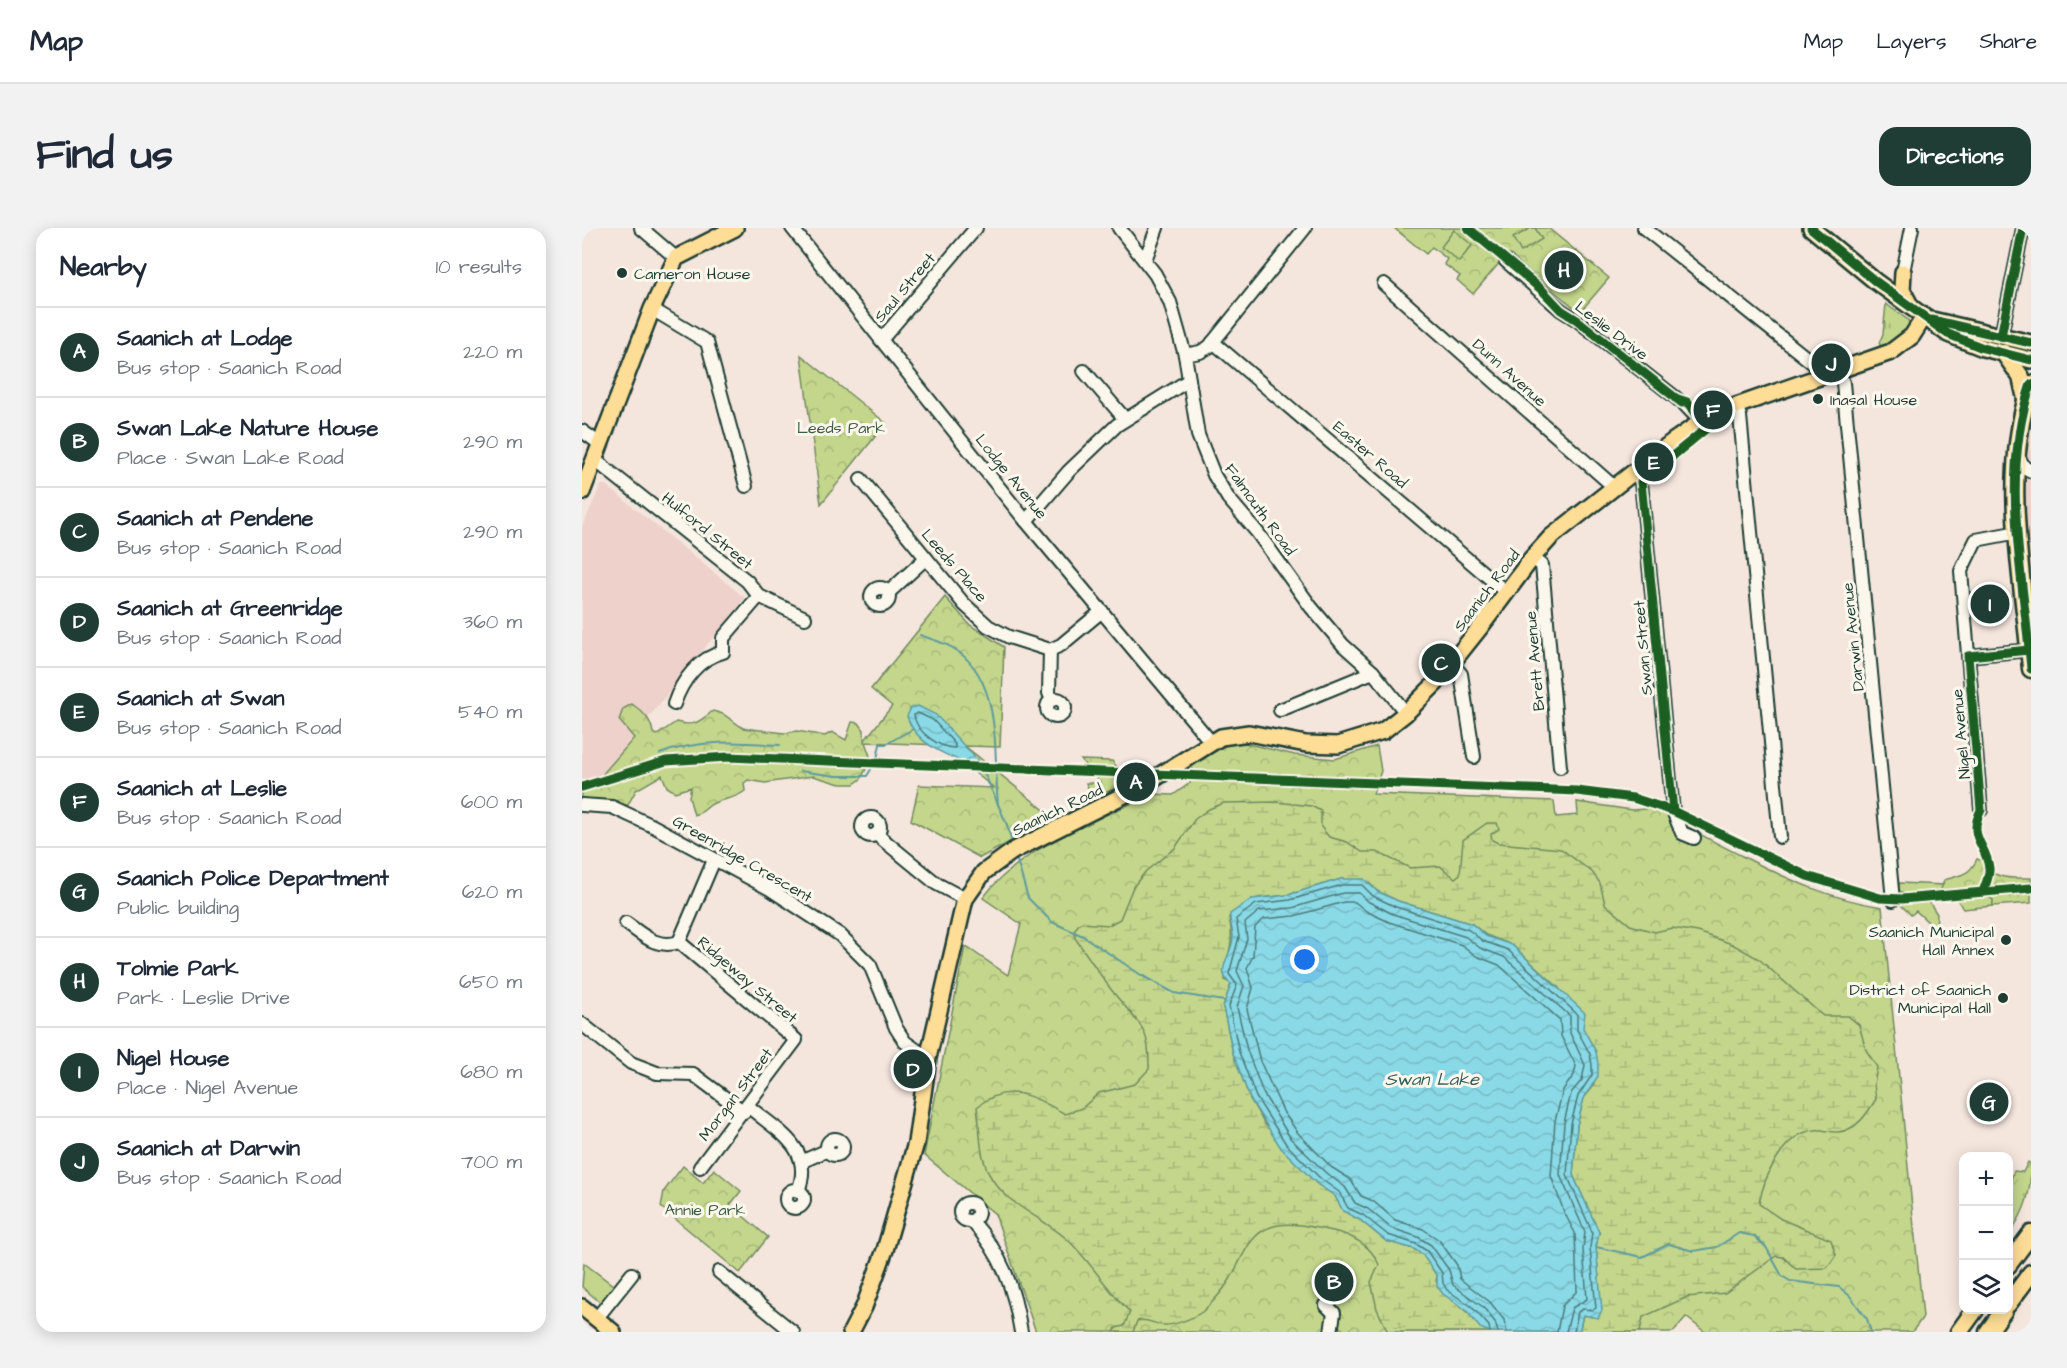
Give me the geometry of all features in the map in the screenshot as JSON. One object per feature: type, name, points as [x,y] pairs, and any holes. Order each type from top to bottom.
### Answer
[{"type":"highway","points":[[2004,353],[2029,391],[2016,452],[2018,532],[2031,669]]},
{"type":"highway","points":[[2018,532],[2031,516]]},
{"type":"highway","points":[[2012,1260],[2031,1234]]},
{"type":"highway","points":[[2013,1297],[2031,1273]]},
{"type":"highway","points":[[1959,1332],[1972,1314]]},
{"type":"highway","points":[[1988,1332],[2001,1314]]},
{"type":"main road","points":[[582,492],[652,309],[676,258],[735,228]]},
{"type":"main road","points":[[1811,228],[1875,281],[1948,334],[2031,360]]},
{"type":"main road","points":[[1875,281],[1892,280],[1903,272]]},
{"type":"main road","points":[[1903,272],[1902,290],[1921,315],[2031,343]]},
{"type":"main road","name":"Saanich Road","points":[[851,1332],[864,1307],[885,1250],[915,1149],[928,1058],[965,899],[984,872],[1013,851],[1144,785],[1211,742],[1231,733],[1250,733],[1306,744],[1338,745],[1383,731],[1406,713],[1452,663],[1532,558],[1551,537],[1613,486],[1701,422],[1736,406],[1874,360],[1908,340],[1921,315]]},
{"type":"main road","points":[[1874,360],[1894,357],[1922,337],[1948,334]]},
{"type":"main road","points":[[582,1307],[612,1332]]},
{"type":"street","points":[[641,228],[676,258]]},
{"type":"street","name":"Lodge Avenue","points":[[792,228],[1026,521],[1211,742]]},
{"type":"street","name":"Saul Street","points":[[881,340],[976,228]]},
{"type":"street","name":"Falmouth Road","points":[[1119,228],[1145,261],[1170,302],[1185,355],[1198,435],[1205,457],[1228,498],[1257,532],[1311,608],[1343,645],[1373,672],[1406,713]]},
{"type":"street","points":[[1145,261],[1157,228]]},
{"type":"street","points":[[1185,355],[1204,351],[1213,342],[1305,228]]},
{"type":"street","points":[[1644,228],[1814,364],[1821,377]]},
{"type":"street","points":[[1903,272],[1912,228]]},
{"type":"street","points":[[2001,336],[2023,228]]},
{"type":"street","name":"Leslie Drive","points":[[1506,261],[1561,310],[1577,320],[1666,391],[1701,422]]},
{"type":"street","name":"Dunn Avenue","points":[[1384,284],[1613,486]]},
{"type":"street","points":[[652,309],[707,342],[746,486]]},
{"type":"street","name":"Easter Road","points":[[1213,342],[1507,593]]},
{"type":"street","points":[[1084,371],[1125,420]]},
{"type":"street","name":"Darwin Avenue","points":[[1839,371],[1844,395],[1893,900]]},
{"type":"street","points":[[1026,521],[1069,471],[1125,420],[1190,380]]},
{"type":"street","points":[[1736,406],[1741,428],[1780,837]]},
{"type":"street","points":[[582,431],[600,444]]},
{"type":"street","points":[[2016,452],[2024,466],[2031,471]]},
{"type":"street","name":"Hulford Street","points":[[594,460],[747,581],[759,596],[805,618]]},
{"type":"street","name":"Swan Street","points":[[1634,470],[1641,482],[1673,812],[1682,833],[1694,838]]},
{"type":"street","name":"Leeds Place","points":[[861,479],[964,604],[988,626],[1009,637],[1050,650]]},
{"type":"street","name":"Nigel Avenue","points":[[1981,810],[1960,577],[1962,567],[1979,538],[2018,532]]},
{"type":"street","points":[[888,593],[926,558]]},
{"type":"street","name":"Brett Avenue","points":[[1532,558],[1542,565],[1560,767]]},
{"type":"street","points":[[674,704],[682,684],[707,656],[723,652],[723,638],[759,596]]},
{"type":"street","points":[[1052,700],[1049,693],[1050,650],[1062,645],[1102,611]]},
{"type":"street","points":[[1968,656],[2030,650]]},
{"type":"street","points":[[1452,663],[1461,674],[1474,757]]},
{"type":"street","points":[[1280,710],[1373,672]]},
{"type":"street","name":"Greenridge Crescent","points":[[582,805],[612,807],[653,826],[770,889],[840,935],[859,953],[877,977],[896,1028],[905,1042],[928,1058]]},
{"type":"street","points":[[876,834],[937,884],[965,899]]},
{"type":"street","points":[[626,923],[656,944],[668,945],[680,942],[714,860]]},
{"type":"street","name":"Ridgeway Street","points":[[680,942],[796,1040]]},
{"type":"street","points":[[582,1024],[631,1063],[657,1073],[693,1074],[746,1109],[791,1143],[803,1161],[805,1171],[798,1191]]},
{"type":"street","name":"Morgan Street","points":[[700,1167],[796,1040]]},
{"type":"street","points":[[803,1161],[828,1150]]},
{"type":"street","points":[[972,1221],[994,1247],[1000,1259],[1017,1303],[1021,1332]]},
{"type":"street","points":[[719,1272],[793,1332]]},
{"type":"street","points":[[596,1319],[632,1274]]},
{"type":"street","points":[[1326,1305],[1334,1313],[1330,1332]]},
{"type":"shaded area","points":[[2031,428],[2031,571],[2024,483]]},
{"type":"shaded area","points":[[601,485],[606,485],[745,598],[603,774],[582,781],[582,527]]},
{"type":"green space","points":[[1394,228],[1548,228],[1609,278],[1580,312],[1507,254],[1473,294],[1457,280],[1460,276],[1444,264],[1447,259],[1432,247],[1426,254]]},
{"type":"green space","points":[[1535,228],[1542,239],[1521,252],[1513,238]]},
{"type":"green space","points":[[1454,230],[1472,245],[1459,262],[1441,247]]},
{"type":"green space","points":[[1886,304],[1908,320],[1909,325],[1899,339],[1882,348],[1879,343],[1883,334]]},
{"type":"green space","name":"Leeds Park","points":[[801,355],[886,423],[821,504]]},
{"type":"green space","points":[[945,597],[970,625],[1004,647],[1000,747],[965,746],[1054,818],[980,858],[911,820],[919,785],[994,788],[940,745],[865,742],[871,759],[861,779],[854,784],[840,784],[813,776],[765,783],[748,780],[744,783],[745,791],[741,794],[714,803],[694,815],[689,797],[691,787],[675,792],[667,787],[662,775],[636,790],[628,805],[582,801],[582,784],[601,776],[634,738],[619,720],[623,709],[632,704],[646,716],[653,733],[657,735],[676,722],[688,724],[696,722],[713,711],[723,714],[743,728],[785,733],[797,731],[825,736],[832,732],[846,740],[852,722],[859,723],[864,730],[864,741],[892,706],[871,689]]},
{"type":"green space","points":[[1236,741],[1295,755],[1335,759],[1377,746],[1381,771],[1373,794],[1554,801],[1556,817],[1578,815],[1577,802],[1632,810],[1660,808],[1711,840],[1794,881],[1828,894],[1882,907],[1923,1317],[1912,1332],[1705,1332],[1686,1317],[1673,1332],[1346,1332],[1332,1321],[1322,1332],[1036,1332],[995,1214],[924,1155],[965,946],[1008,975],[1021,924],[983,898],[998,880],[1017,864],[1060,837],[1151,794],[1173,795],[1190,783],[1192,767],[1216,750]]},
{"type":"green space","points":[[1081,760],[1112,761],[1129,781],[1093,799],[1086,783],[1101,783]]},
{"type":"green space","points":[[1277,802],[1311,806],[1321,811],[1321,827],[1329,837],[1347,842],[1362,852],[1377,852],[1410,868],[1440,866],[1455,878],[1460,874],[1463,840],[1487,823],[1497,823],[1499,829],[1491,834],[1492,840],[1498,843],[1561,849],[1592,872],[1600,883],[1605,904],[1630,925],[1655,932],[1672,928],[1698,932],[1732,944],[1759,959],[1823,1016],[1848,1016],[1859,1025],[1866,1050],[1877,1067],[1874,1085],[1876,1099],[1865,1116],[1845,1131],[1815,1130],[1793,1139],[1770,1170],[1759,1204],[1781,1219],[1831,1240],[1836,1255],[1827,1268],[1796,1269],[1783,1257],[1776,1256],[1725,1293],[1687,1297],[1643,1317],[1640,1332],[1579,1332],[1583,1315],[1600,1294],[1596,1247],[1599,1232],[1573,1175],[1577,1125],[1584,1098],[1593,1087],[1596,1052],[1559,988],[1512,945],[1486,935],[1472,924],[1398,901],[1377,891],[1370,884],[1341,879],[1288,895],[1252,899],[1229,917],[1231,943],[1225,980],[1231,984],[1223,1007],[1233,1053],[1250,1099],[1264,1123],[1317,1184],[1335,1196],[1343,1211],[1360,1220],[1386,1241],[1414,1249],[1423,1255],[1442,1288],[1490,1332],[1388,1332],[1377,1309],[1371,1282],[1379,1265],[1372,1252],[1360,1242],[1340,1233],[1288,1224],[1274,1226],[1257,1235],[1217,1297],[1194,1317],[1167,1325],[1144,1320],[1137,1321],[1133,1332],[1114,1332],[1116,1328],[1124,1326],[1130,1312],[1070,1242],[1008,1197],[992,1179],[982,1153],[977,1107],[1000,1094],[1011,1093],[1032,1097],[1065,1114],[1082,1108],[1099,1093],[1135,1084],[1149,1069],[1145,1033],[1075,938],[1075,929],[1080,923],[1109,925],[1120,919],[1133,887],[1146,871],[1175,848],[1195,819],[1209,809],[1224,803]]},
{"type":"green space","points":[[1977,859],[1983,861],[1992,872],[1998,875],[2010,878],[2031,878],[2031,884],[1940,893],[1944,880],[1967,872]]},
{"type":"green space","points":[[1899,883],[1944,885],[1940,893],[1911,896],[1899,891]]},
{"type":"green space","points":[[2031,889],[2031,903],[1993,906],[1993,900],[1987,896],[1988,893]]},
{"type":"green space","points":[[1988,893],[1993,900],[1993,906],[1963,909],[1955,896]]},
{"type":"green space","points":[[1928,900],[1937,914],[1936,928],[1942,929],[1942,935],[1916,911],[1911,915],[1899,903]]},
{"type":"green space","points":[[2028,1162],[2031,1164],[2029,1192],[2020,1217],[2013,1228],[2013,1173],[2014,1171],[2023,1172]]},
{"type":"green space","name":"Annie Park","points":[[683,1166],[703,1183],[714,1169],[741,1191],[730,1205],[768,1237],[740,1273],[661,1207],[664,1191]]},
{"type":"green space","points":[[584,1263],[614,1286],[601,1303],[582,1287]]},
{"type":"water","points":[[918,706],[936,715],[980,763],[973,766],[943,753],[933,748],[917,734],[907,716],[911,708]]},
{"type":"water","name":"Swan Lake","points":[[1341,879],[1364,879],[1377,891],[1398,901],[1472,924],[1486,936],[1512,945],[1585,1013],[1583,1028],[1596,1052],[1598,1076],[1584,1098],[1577,1125],[1573,1175],[1599,1232],[1596,1247],[1602,1310],[1598,1318],[1583,1315],[1579,1332],[1490,1332],[1480,1328],[1466,1310],[1443,1294],[1437,1286],[1437,1276],[1423,1255],[1414,1249],[1386,1241],[1360,1220],[1343,1211],[1335,1196],[1317,1184],[1281,1148],[1250,1099],[1233,1053],[1223,1007],[1231,984],[1224,974],[1225,962],[1233,937],[1230,914],[1252,899],[1288,895]]},
{"type":"waterway","points":[[920,635],[951,647],[968,660],[980,677],[988,697],[992,718],[998,805]]},
{"type":"waterway","points":[[800,771],[836,776],[867,776],[877,759],[880,744],[886,744],[913,729]]},
{"type":"waterway","points":[[660,754],[704,744],[780,745]]},
{"type":"waterway","points":[[980,763],[1007,825],[1012,843]]},
{"type":"waterway","points":[[1016,857],[1028,898],[1052,922],[1083,936],[1141,975],[1174,993],[1224,1001]]},
{"type":"waterway","points":[[1596,1247],[1642,1257],[1669,1244],[1693,1251],[1717,1247],[1739,1233],[1754,1236],[1766,1247],[1782,1276],[1790,1281],[1839,1287],[1850,1296],[1867,1319],[1871,1332]]},
{"type":"cycle path","points":[[1468,228],[1542,290],[1561,310],[1577,320],[1682,403]]},
{"type":"cycle path","points":[[1811,228],[1875,281],[1948,334],[1983,348],[2031,360]]},
{"type":"cycle path","points":[[2001,336],[2023,228]]},
{"type":"cycle path","points":[[1932,320],[2031,343]]},
{"type":"cycle path","points":[[2031,384],[2022,419],[2015,490],[2019,561],[2031,669]]},
{"type":"cycle path","points":[[1673,811],[1641,482],[1708,427],[1687,402],[1675,398]]},
{"type":"cycle path","points":[[1983,892],[1989,868],[1976,827],[1981,810],[1968,656],[2029,650]]},
{"type":"cycle path","points":[[582,787],[666,761],[728,757],[1577,791],[1633,798],[1673,811],[1807,876],[1880,898],[1902,899],[2031,888]]},
{"type":"place","name":"Tolmie Park","points":[[1564,270]]},
{"type":"place","name":"Cameron House","points":[[622,273]]},
{"type":"place","name":"Saanich at Darwin","points":[[1831,363]]},
{"type":"place","name":"Inasal House","points":[[1818,399]]},
{"type":"place","name":"Saanich at Leslie","points":[[1713,410]]},
{"type":"place","name":"Saanich at Swan","points":[[1654,462]]},
{"type":"place","name":"Nigel House","points":[[1990,604]]},
{"type":"place","name":"Saanich at Pendene","points":[[1441,663]]},
{"type":"place","name":"Saanich at Lodge","points":[[1136,782]]},
{"type":"place","name":"Saanich Municipal Hall Annex","points":[[2006,940]]},
{"type":"place","name":"District of Saanich Municipal Hall","points":[[2003,998]]},
{"type":"place","name":"Saanich at Greenridge","points":[[913,1069]]},
{"type":"place","name":"Saanich Police Department","points":[[1989,1102]]},
{"type":"place","name":"Swan Lake Nature House","points":[[1334,1282]]}]
